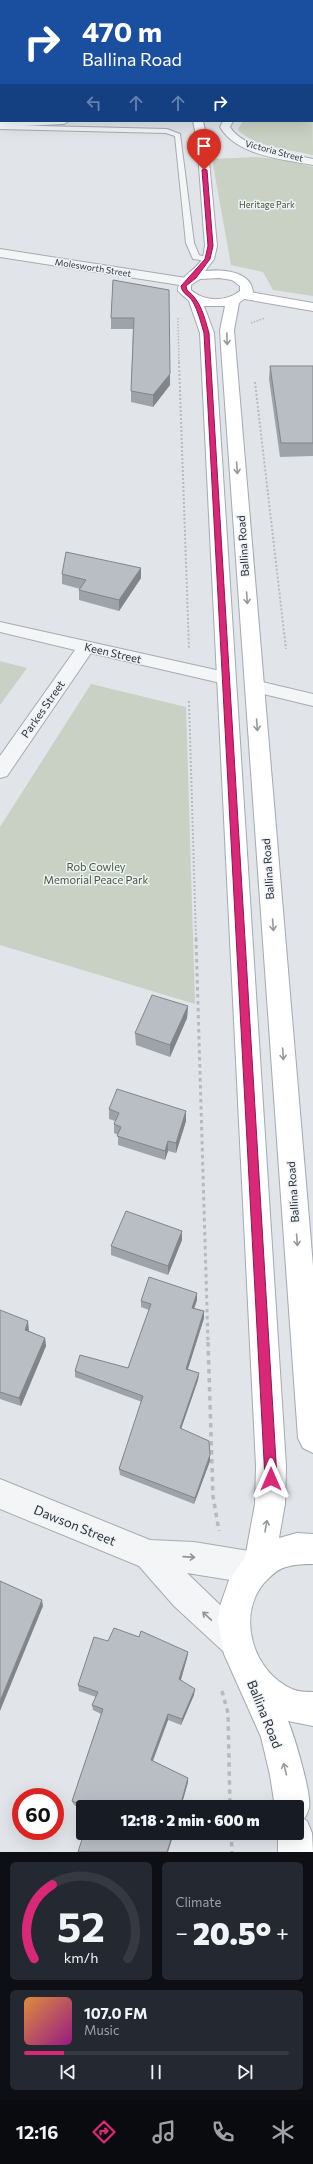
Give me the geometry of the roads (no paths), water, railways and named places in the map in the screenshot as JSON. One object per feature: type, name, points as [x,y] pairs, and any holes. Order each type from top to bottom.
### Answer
[{"type":"main road","points":[[198,122],[202,140],[211,246],[217,259],[236,277],[246,284],[247,292],[239,298]]},
{"type":"main road","points":[[190,288],[217,259]]},
{"type":"main road","points":[[190,288],[219,274],[236,277]]},
{"type":"main road","points":[[190,288],[209,302],[239,298],[313,307]]},
{"type":"main road","points":[[190,288],[204,321],[206,333],[271,1466],[270,1504],[257,1566]]},
{"type":"main road","name":"Ballina Road","points":[[239,298],[227,330],[228,347],[313,1438]]},
{"type":"main road","points":[[313,1549],[292,1549],[275,1554],[257,1566],[244,1584],[237,1601],[234,1621],[234,1665],[280,1702],[302,1709],[313,1709]]},
{"type":"main road","name":"Ballina Road","points":[[234,1665],[276,1735],[287,1775],[291,1800]]},
{"type":"main road","points":[[295,1840],[296,1852]]},
{"type":"street","points":[[0,124],[43,122]]},
{"type":"street","name":"Victoria Street","points":[[227,122],[224,127],[228,134],[240,142],[313,162]]},
{"type":"street","name":"Molesworth Street","points":[[0,253],[190,288]]},
{"type":"street","name":"Keen Street","points":[[0,627],[225,678]]},
{"type":"street","name":"Parkes Street","points":[[0,771],[86,647]]},
{"type":"street","points":[[254,686],[313,700]]},
{"type":"street","name":"Dawson Street","points":[[0,1494],[150,1555],[194,1558],[257,1566]]},
{"type":"street","name":"Dawson Street","points":[[150,1555],[185,1595],[234,1665]]},
{"type":"lane","points":[[0,127],[167,131],[178,135],[190,243],[196,257],[217,259]]},
{"type":"park label","name":"Heritage Park","points":[[267,205]]},
{"type":"park label","name":"Rob Cowley Memorial Peace Park","points":[[96,873]]}]
